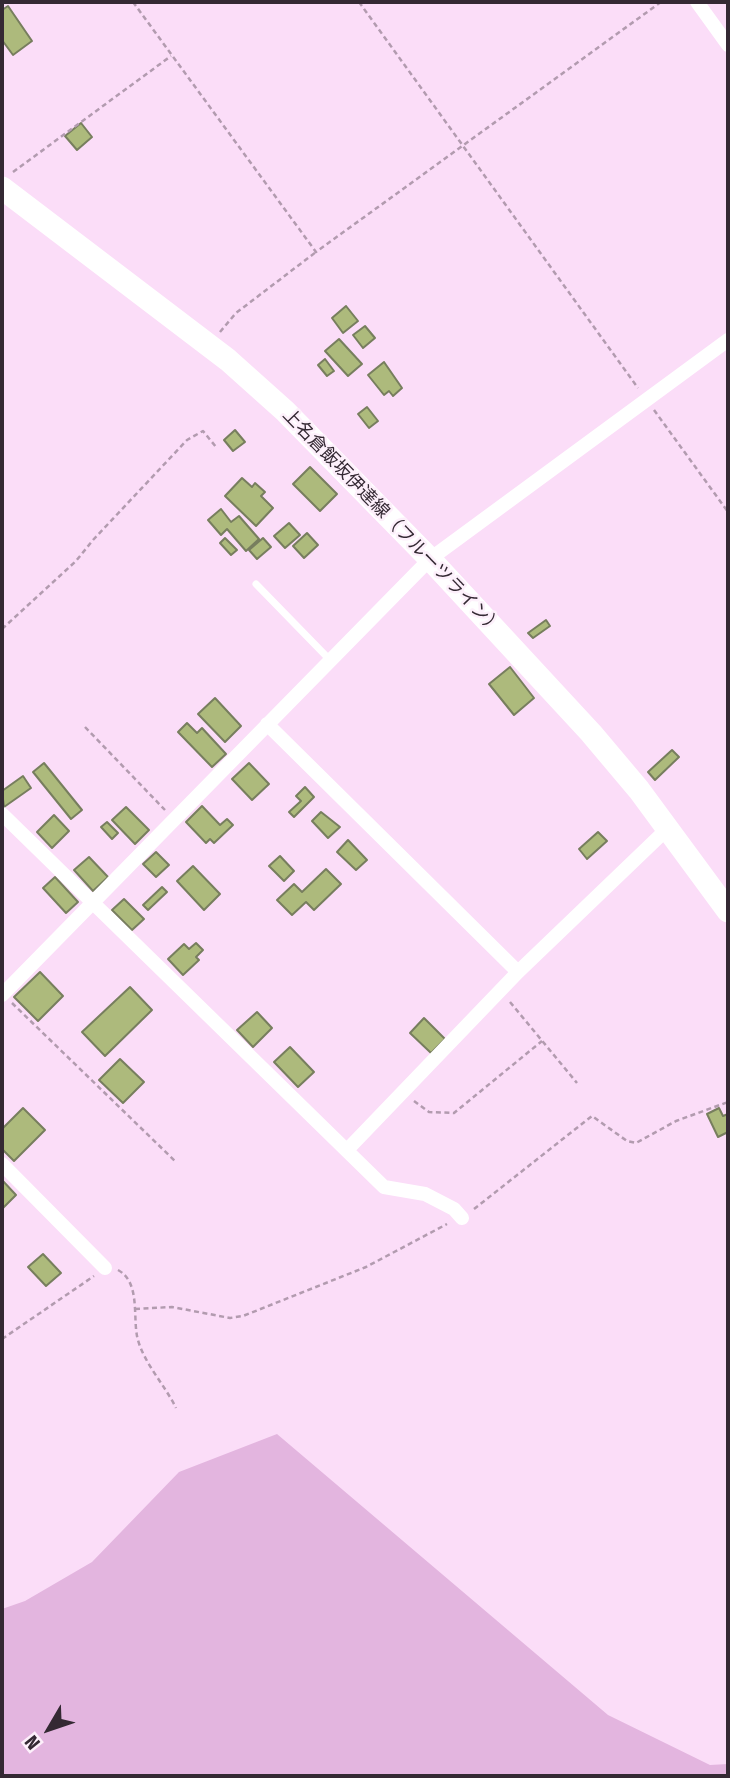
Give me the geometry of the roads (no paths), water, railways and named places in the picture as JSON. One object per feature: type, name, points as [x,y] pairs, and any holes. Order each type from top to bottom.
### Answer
[{"type":"main road","name":"上名倉飯坂伊達線（フルーツライン）","points":[[7,180],[209,345],[285,411],[430,559],[591,733],[728,911]]},
{"type":"street","points":[[697,2],[728,45]]},
{"type":"street","points":[[2,993],[430,559],[728,340]]},
{"type":"street","points":[[267,724],[518,972]]},
{"type":"street","points":[[2,814],[384,1187],[425,1194],[454,1209],[462,1218]]},
{"type":"street","points":[[348,1149],[500,990],[667,829]]},
{"type":"street","points":[[2,1164],[105,1268]]},
{"type":"lane","points":[[256,584],[330,660]]}]
